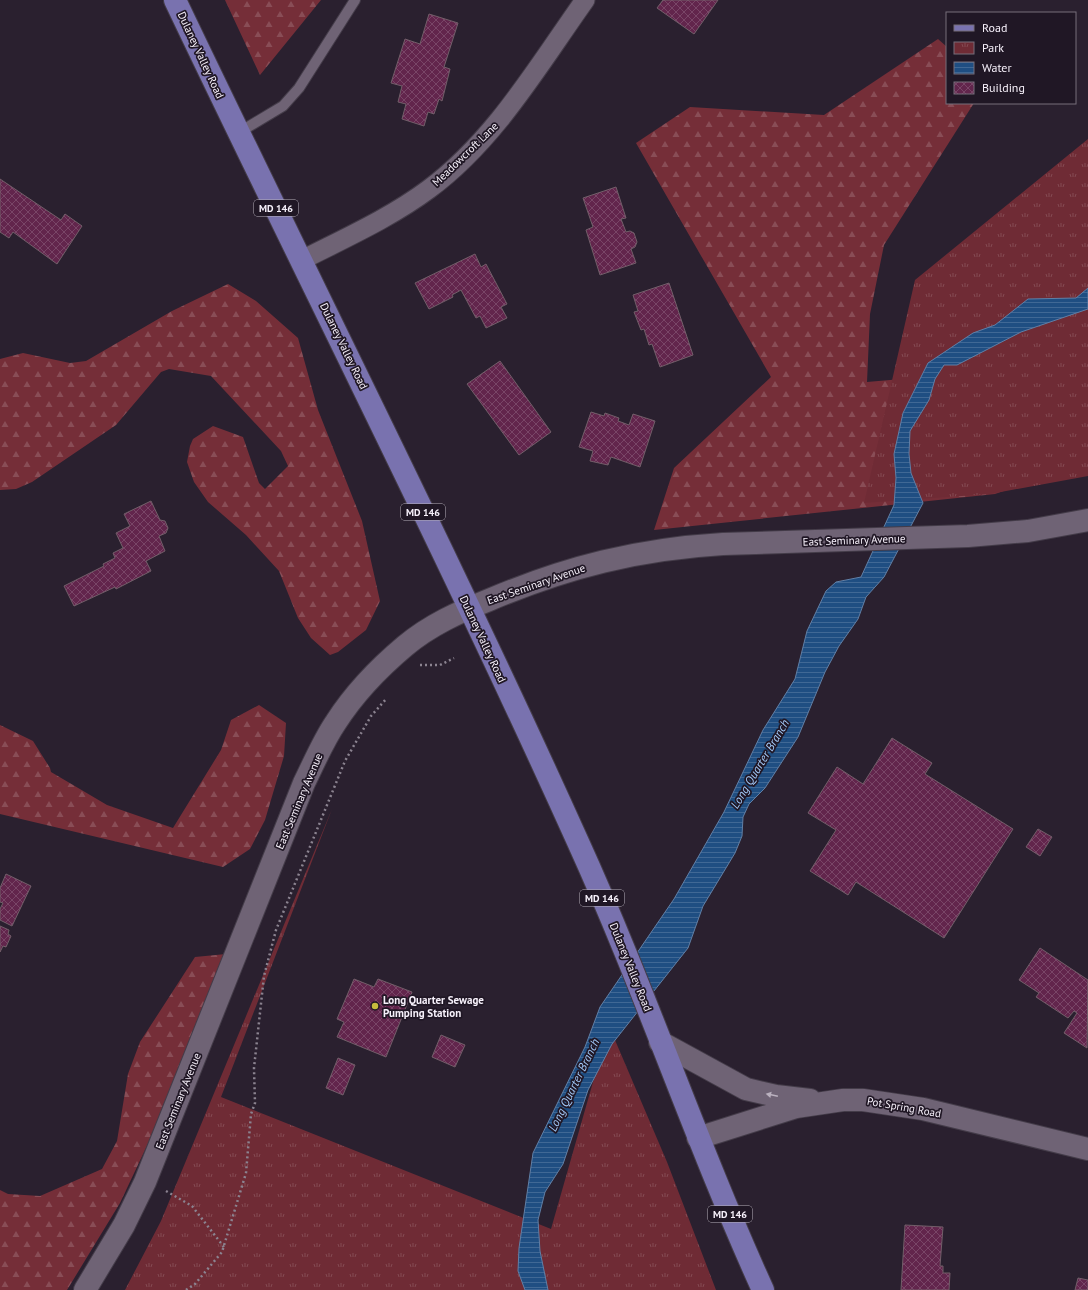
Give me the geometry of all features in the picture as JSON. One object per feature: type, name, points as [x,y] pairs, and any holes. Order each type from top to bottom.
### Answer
[{"type":"main road","name":"Dulaney Valley Road","points":[[175,0],[469,608],[577,839],[646,1004],[698,1138],[763,1290]]},
{"type":"street","name":"Meadowcroft Lane","points":[[302,260],[390,214],[429,188],[465,156],[503,116],[585,0]]},
{"type":"street","name":"East Seminary Avenue","points":[[85,1290],[124,1225],[145,1182],[304,783],[326,739],[349,704],[405,646],[443,620],[469,608],[537,581],[606,560],[633,554],[684,546],[968,536],[1028,531],[1088,520]]},
{"type":"street","points":[[660,1042],[746,1089],[776,1096],[825,1102]]},
{"type":"street","name":"Pot Spring Road","points":[[698,1138],[796,1108],[825,1102],[863,1100],[900,1105],[1088,1149]]},
{"type":"lane","points":[[238,133],[283,106],[299,88],[355,0]]},
{"type":"path","points":[[417,666],[423,664],[440,665],[454,658]]},
{"type":"path","points":[[186,1290],[195,1284],[222,1252],[246,1173],[251,1114],[255,1103],[254,1068],[264,976],[276,930],[345,761],[372,716],[390,693]]},
{"type":"path","points":[[145,1182],[162,1189],[192,1206],[224,1247]]},
{"type":"green space","points":[[225,0],[321,0],[260,75]]},
{"type":"green space","points":[[938,39],[946,46],[946,104],[973,104],[884,245],[870,314],[867,382],[936,376],[1088,462],[995,494],[654,530],[674,468],[771,377],[636,143],[690,107],[824,115]]},
{"type":"green space","points":[[1088,139],[1088,476],[990,494],[864,503],[915,280]]},
{"type":"green space","points":[[228,284],[256,301],[298,338],[318,410],[362,521],[380,601],[366,630],[338,652],[330,655],[311,638],[298,618],[279,571],[246,535],[208,502],[194,482],[187,462],[190,446],[193,439],[213,426],[243,437],[259,483],[265,489],[288,466],[281,451],[211,376],[169,369],[161,372],[116,425],[32,482],[16,489],[0,490],[0,359],[23,353],[70,363],[86,361],[172,311]]},
{"type":"green space","points":[[259,705],[286,723],[284,756],[265,820],[250,849],[223,867],[0,814],[0,725],[33,741],[51,772],[107,805],[173,828],[221,750],[231,720]]},
{"type":"green space","points":[[332,809],[221,1097],[551,1229],[609,1026],[667,1162],[716,1290],[125,1290],[161,1221]]},
{"type":"green space","points":[[226,954],[209,1014],[120,1203],[67,1290],[0,1290],[0,1190],[8,1194],[40,1196],[102,1169],[117,1141],[128,1074],[140,1042],[195,957]]},
{"type":"water","name":"Long Quarter Branch","points":[[1088,288],[1088,309],[1021,332],[957,365],[944,365],[935,379],[929,400],[910,431],[909,454],[911,473],[923,503],[884,577],[866,597],[858,619],[839,646],[825,672],[798,737],[765,788],[749,804],[743,817],[742,836],[735,853],[703,906],[688,948],[612,1044],[588,1090],[563,1164],[545,1192],[538,1220],[540,1251],[548,1290],[525,1290],[518,1271],[519,1248],[533,1153],[585,1047],[600,1007],[674,899],[724,812],[763,730],[795,679],[807,631],[826,591],[836,582],[861,577],[894,505],[896,478],[894,454],[903,413],[928,363],[973,333],[995,325],[1028,299],[1076,298]]},
{"type":"building","points":[[663,0],[718,0],[694,34],[657,8]]},
{"type":"building","points":[[429,14],[458,23],[444,67],[450,69],[442,101],[439,99],[434,114],[428,112],[424,126],[402,119],[406,104],[398,102],[402,86],[391,83],[405,39],[420,44]]},
{"type":"building","points":[[0,179],[61,220],[65,214],[82,226],[57,264],[13,232],[9,238],[0,232]]},
{"type":"building","points":[[616,187],[626,218],[621,219],[626,232],[630,231],[634,233],[637,242],[635,247],[631,249],[636,263],[600,275],[586,230],[593,227],[583,198]]},
{"type":"building","points":[[475,254],[481,267],[486,264],[507,304],[501,307],[507,318],[486,328],[480,316],[476,318],[461,290],[452,295],[453,297],[429,309],[415,283]]},
{"type":"building","points":[[669,283],[693,355],[660,367],[652,344],[649,345],[644,329],[641,330],[634,312],[638,311],[633,295]]},
{"type":"building","points":[[500,361],[551,432],[519,455],[467,384]]},
{"type":"building","points":[[591,412],[604,416],[605,413],[619,418],[618,421],[629,425],[633,414],[655,421],[640,467],[611,457],[608,465],[590,461],[593,451],[579,447]]},
{"type":"building","points":[[151,501],[160,520],[165,521],[168,528],[166,533],[159,536],[165,551],[146,561],[151,571],[116,589],[115,587],[74,606],[64,586],[104,566],[103,564],[115,558],[113,553],[123,548],[116,533],[130,526],[124,514]]},
{"type":"building","points":[[892,738],[932,763],[925,774],[1013,829],[944,938],[856,882],[848,895],[810,871],[836,830],[808,813],[837,767],[863,784]]},
{"type":"building","points":[[1038,829],[1052,837],[1040,856],[1026,847]]},
{"type":"building","points":[[6,874],[31,886],[12,926],[0,920],[0,909],[3,903],[0,902],[0,888]]},
{"type":"building","points":[[0,926],[9,930],[8,934],[11,936],[6,947],[3,946],[0,952]]},
{"type":"building","points":[[1040,948],[1088,980],[1087,1048],[1064,1033],[1077,1013],[1074,1011],[1068,1018],[1036,997],[1039,993],[1019,980]]},
{"type":"building","name":"Long Quarter Sewage Pumping Station","points":[[354,979],[374,987],[378,979],[412,992],[386,1057],[337,1037],[344,1022],[337,1019]]},
{"type":"building","points":[[441,1035],[465,1045],[455,1067],[432,1057]]},
{"type":"building","points":[[338,1058],[355,1065],[343,1095],[326,1088]]},
{"type":"building","points":[[905,1225],[943,1227],[940,1266],[943,1266],[943,1273],[950,1273],[949,1290],[901,1290]]},
{"type":"building","points":[[1078,1278],[1088,1280],[1088,1290],[1075,1290]]},
{"type":"place","name":"Long Quarter Sewage Pumping Station","points":[[375,1006]]}]
